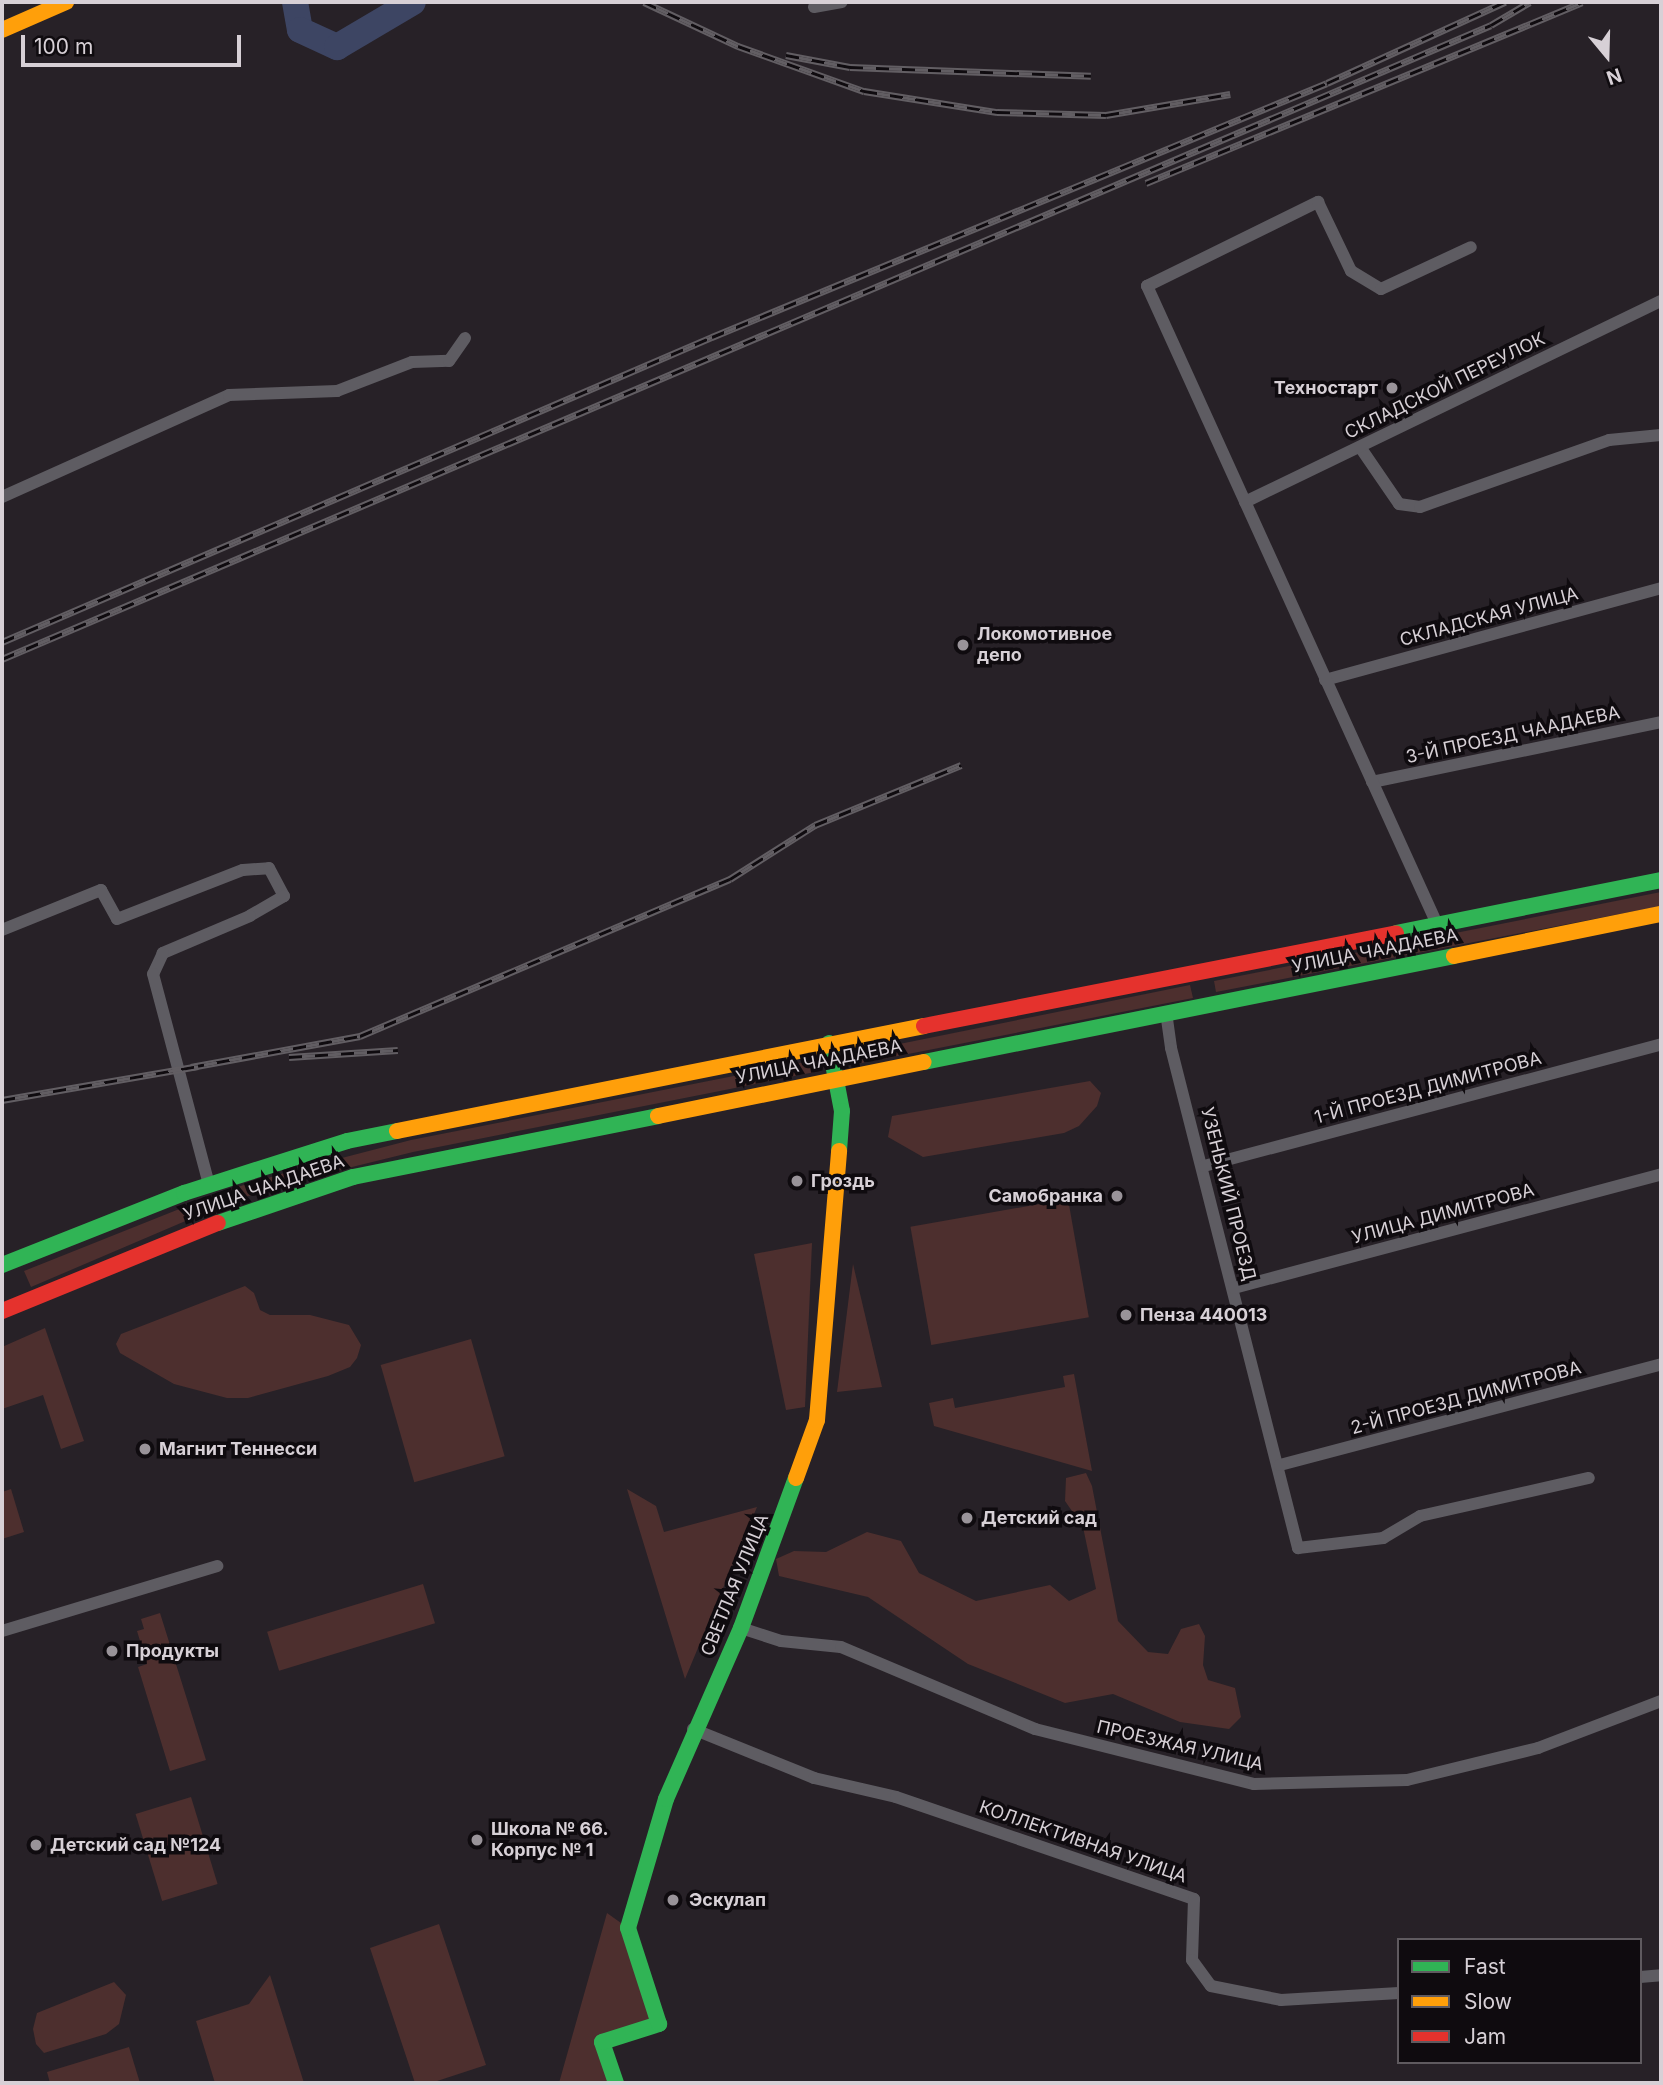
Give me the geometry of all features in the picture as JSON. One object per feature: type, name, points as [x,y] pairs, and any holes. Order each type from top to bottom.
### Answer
[{"type":"main road","points":[[2,30],[66,2]]},
{"type":"main road","name":"УЛИЦА ЧААДАЕВА","points":[[2,1265],[209,1185],[347,1141],[829,1043],[1661,880]]},
{"type":"main road","name":"УЛИЦА ЧААДАЕВА","points":[[2,1311],[195,1231],[353,1177],[1661,914]]},
{"type":"main road","name":"СВЕТЛАЯ УЛИЦА","points":[[616,2083],[602,2042],[659,2024],[628,1928],[666,1799],[693,1729],[741,1628],[817,1420],[842,1111],[829,1043]]},
{"type":"street","points":[[814,3],[842,2]]},
{"type":"street","points":[[1437,924],[1147,286],[1318,202],[1351,271],[1381,289],[1471,247]]},
{"type":"street","name":"СКЛАДСКОЙ ПЕРЕУЛОК","points":[[1245,502],[1661,301]]},
{"type":"street","points":[[2,498],[229,396],[337,391],[412,362],[449,361],[465,338]]},
{"type":"street","points":[[1360,447],[1399,504],[1420,507],[1609,440],[1661,435]]},
{"type":"street","name":"СКЛАДСКАЯ УЛИЦА","points":[[1325,680],[1661,588]]},
{"type":"street","name":"3-Й ПРОЕЗД ЧААДАЕВА","points":[[1372,782],[1661,722]]},
{"type":"street","points":[[2,930],[101,890],[117,919],[243,870],[269,868],[284,896],[250,916],[163,953],[153,974],[209,1185]]},
{"type":"street","name":"УЗЕНЬКИЙ ПРОЕЗД","points":[[1166,1012],[1171,1048],[1280,1465],[1298,1548],[1383,1538],[1420,1516],[1589,1478]]},
{"type":"street","name":"1-Й ПРОЕЗД ДИМИТРОВА","points":[[1204,1166],[1661,1044]]},
{"type":"street","name":"УЛИЦА ДИМИТРОВА","points":[[1234,1288],[1661,1174]]},
{"type":"street","name":"2-Й ПРОЕЗД ДИМИТРОВА","points":[[1280,1465],[1661,1364]]},
{"type":"street","points":[[2,1630],[217,1566]]},
{"type":"street","name":"ПРОЕЗЖАЯ УЛИЦА","points":[[741,1628],[781,1641],[841,1647],[1035,1729],[1254,1784],[1407,1780],[1538,1748],[1661,1701]]},
{"type":"street","name":"КОЛЛЕКТИВНАЯ УЛИЦА","points":[[693,1729],[814,1778],[896,1797],[1195,1899],[1192,1960],[1211,1986],[1281,2000],[1397,1993]]},
{"type":"street","points":[[1642,1977],[1661,1975]]},
{"type":"shaded area","points":[[1661,892],[1661,906],[1216,992],[1214,981]]},
{"type":"shaded area","points":[[1190,985],[1193,998],[857,1064],[851,1059],[855,1053]]},
{"type":"shaded area","points":[[820,1059],[820,1071],[413,1152],[291,1182],[230,1202],[31,1287],[24,1271],[227,1190],[288,1172],[411,1140]]},
{"type":"shaded area","points":[[1090,1081],[1101,1093],[1097,1106],[1079,1126],[1064,1133],[923,1157],[888,1137],[892,1116]]},
{"type":"shaded area","points":[[1068,1199],[1089,1317],[931,1345],[910,1227]]},
{"type":"shaded area","points":[[812,1243],[805,1407],[786,1410],[754,1254]]},
{"type":"shaded area","points":[[853,1264],[882,1387],[837,1392]]},
{"type":"shaded area","points":[[245,1286],[254,1293],[260,1310],[270,1315],[310,1315],[349,1325],[361,1345],[357,1358],[350,1367],[328,1376],[248,1398],[227,1398],[174,1384],[120,1353],[116,1344],[121,1334]]},
{"type":"shaded area","points":[[45,1328],[84,1441],[61,1449],[43,1395],[2,1409],[2,1347]]},
{"type":"shaded area","points":[[471,1339],[505,1456],[414,1482],[381,1365]]},
{"type":"shaded area","points":[[1074,1374],[1092,1471],[934,1426],[929,1403],[953,1398],[955,1408],[1065,1387],[1063,1376]]},
{"type":"shaded area","points":[[1086,1473],[1092,1486],[1118,1621],[1148,1652],[1168,1654],[1181,1629],[1199,1624],[1205,1636],[1203,1665],[1208,1680],[1235,1688],[1241,1717],[1229,1729],[1180,1722],[1113,1694],[1065,1703],[968,1664],[868,1597],[779,1576],[776,1559],[794,1551],[826,1552],[867,1532],[901,1541],[919,1573],[976,1601],[1050,1585],[1069,1601],[1096,1589],[1083,1527],[1065,1501],[1066,1478]]},
{"type":"shaded area","points":[[11,1489],[24,1532],[2,1539],[2,1492]]},
{"type":"shaded area","points":[[627,1489],[656,1506],[664,1532],[757,1507],[685,1679]]},
{"type":"shaded area","points":[[423,1584],[435,1623],[279,1671],[267,1632]]},
{"type":"shaded area","points":[[160,1613],[206,1760],[170,1771],[138,1667],[147,1664],[137,1631],[144,1629],[141,1619]]},
{"type":"shaded area","points":[[191,1797],[218,1884],[162,1901],[136,1814]]},
{"type":"shaded area","points":[[607,1913],[628,1928],[659,2024],[602,2042],[616,2083],[559,2083]]},
{"type":"shaded area","points":[[439,1924],[486,2065],[431,2083],[415,2083],[370,1948]]},
{"type":"shaded area","points":[[270,1975],[304,2083],[215,2083],[196,2021],[249,2004]]},
{"type":"shaded area","points":[[114,1982],[126,1995],[119,2024],[106,2034],[44,2053],[36,2044],[33,2029],[37,2013]]},
{"type":"shaded area","points":[[129,2047],[140,2083],[50,2083],[47,2072]]},
{"type":"waterway","points":[[295,2],[300,30],[337,47],[413,2]]},
{"type":"railway","points":[[644,2],[738,46],[864,91],[997,112],[1106,115],[1230,94]]},
{"type":"railway","points":[[2,642],[712,337],[1327,83],[1505,2]]},
{"type":"railway","points":[[2,659],[1491,25],[1530,2]]},
{"type":"railway","points":[[1146,183],[1582,2]]},
{"type":"railway","points":[[786,55],[850,67],[1091,76]]},
{"type":"railway","points":[[191,1067],[360,1036],[730,879],[815,825],[961,765]]},
{"type":"railway","points":[[289,1057],[398,1050]]},
{"type":"railway","points":[[2,1100],[198,1066]]},
{"type":"traffic: fast","points":[[1396,933],[1661,880]]},
{"type":"traffic: fast","points":[[924,1062],[1454,956]]},
{"type":"traffic: fast","points":[[829,1043],[842,1111],[839,1151]]},
{"type":"traffic: fast","points":[[218,1223],[353,1177],[658,1116]]},
{"type":"traffic: fast","points":[[2,1265],[184,1193],[347,1141],[397,1131]]},
{"type":"traffic: fast","points":[[616,2083],[602,2042],[659,2024],[628,1928],[666,1799],[741,1628],[796,1478]]},
{"type":"traffic: slow","points":[[2,30],[66,2]]},
{"type":"traffic: slow","points":[[1454,956],[1661,914]]},
{"type":"traffic: slow","points":[[397,1131],[924,1026]]},
{"type":"traffic: slow","points":[[658,1116],[924,1062]]},
{"type":"traffic: slow","points":[[796,1478],[817,1420],[839,1151]]},
{"type":"traffic: jam","points":[[924,1026],[1396,933]]},
{"type":"traffic: jam","points":[[2,1311],[218,1223]]},
{"type":"place","name":"Техностарт","points":[[1392,388]]},
{"type":"place","name":"Локомотивное депо","points":[[963,645]]},
{"type":"place","name":"Гроздь","points":[[797,1181]]},
{"type":"place","name":"Самобранка","points":[[1117,1196]]},
{"type":"place","name":"Пенза 440013","points":[[1126,1315]]},
{"type":"place","name":"Магнит Теннесси","points":[[145,1449]]},
{"type":"place","name":"Детский сад","points":[[967,1518]]},
{"type":"place","name":"Продукты","points":[[112,1651]]},
{"type":"place","name":"Школа № 66. Корпус № 1","points":[[477,1840]]},
{"type":"place","name":"Детский сад №124","points":[[36,1845]]},
{"type":"place","name":"Эскулап","points":[[673,1900]]}]
